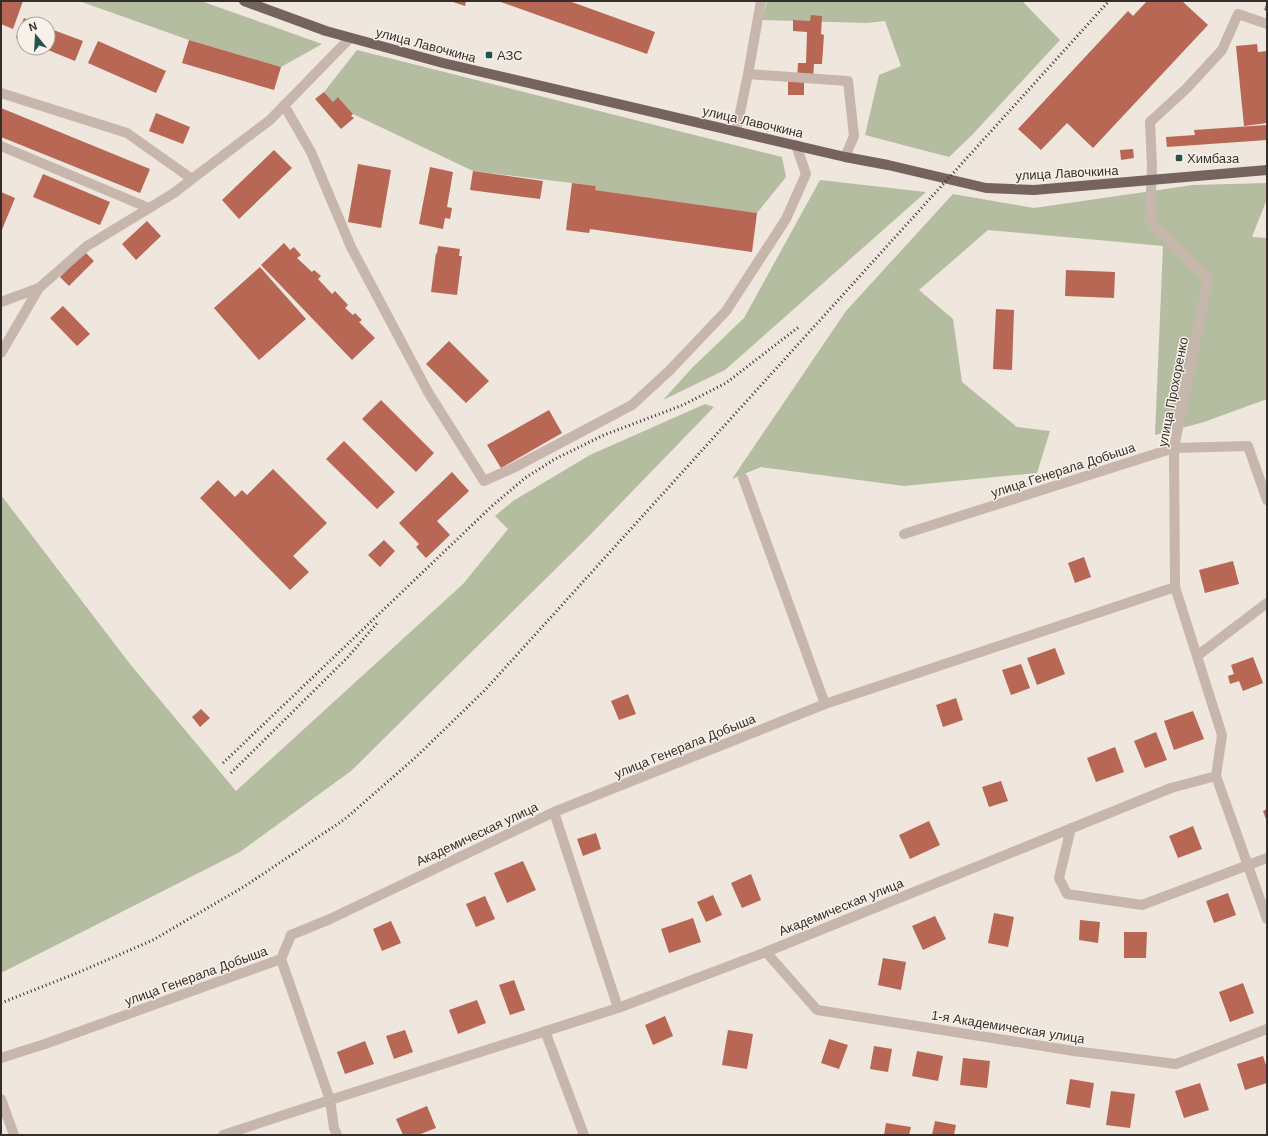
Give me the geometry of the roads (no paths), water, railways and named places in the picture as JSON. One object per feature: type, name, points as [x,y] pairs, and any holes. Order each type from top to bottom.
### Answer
[{"type":"main road","name":"улица Лавочкина","points":[[244,1],[326,31],[442,63],[796,146],[888,165],[986,188],[1034,190],[1267,170]]},
{"type":"street","points":[[736,132],[761,1]]},
{"type":"street","name":"улица Прохоренко","points":[[1267,24],[1238,14],[1222,50],[1186,89],[1150,122],[1152,166],[1150,221],[1208,279],[1174,448],[1175,587],[1222,736],[1216,776],[1267,919]]},
{"type":"street","points":[[1,353],[38,288],[87,246],[174,193],[270,120],[350,38]]},
{"type":"street","points":[[748,74],[848,81],[854,136],[845,157]]},
{"type":"street","points":[[1,92],[127,133],[192,179]]},
{"type":"street","points":[[284,105],[311,152],[351,247],[428,392],[484,481],[514,468],[632,405],[669,371],[726,311],[786,219],[806,174],[796,146]]},
{"type":"street","points":[[1,146],[149,208]]},
{"type":"street","points":[[1,302],[38,288]]},
{"type":"street","name":"улица Генерала Добыша","points":[[904,534],[1174,448],[1248,446],[1267,500]]},
{"type":"street","points":[[743,478],[825,704]]},
{"type":"street","name":"улица Генерала Добыша","points":[[554,812],[825,704],[1175,587]]},
{"type":"street","points":[[1197,656],[1267,603]]},
{"type":"street","name":"Академическая улица","points":[[223,1135],[618,1008],[766,952],[1171,788],[1216,776]]},
{"type":"street","name":"Академическая улица","points":[[281,959],[291,935],[554,812],[618,1008]]},
{"type":"street","points":[[1071,828],[1058,878],[1067,894],[1142,905],[1267,858]]},
{"type":"street","name":"1-я Академическая улица","points":[[766,952],[817,1010],[1074,1052],[1176,1064],[1267,1029]]},
{"type":"street","name":"улица Генерала Добыша","points":[[1,1058],[53,1041],[281,959],[330,1100],[334,1128],[337,1135]]},
{"type":"street","points":[[546,1031],[584,1135]]},
{"type":"street","points":[[1,1100],[14,1135]]},
{"type":"railway","points":[[1,1003],[77,973],[153,940],[245,886],[345,819],[416,757],[485,690],[1109,1]]},
{"type":"railway","points":[[223,763],[492,506],[525,478],[555,459],[604,435],[683,405],[726,383],[800,326]]},
{"type":"railway","points":[[231,773],[348,657],[378,622]]},
{"type":"place","name":"АЗС","points":[[489,55]]},
{"type":"place","name":"Химбаза","points":[[1179,158]]}]
